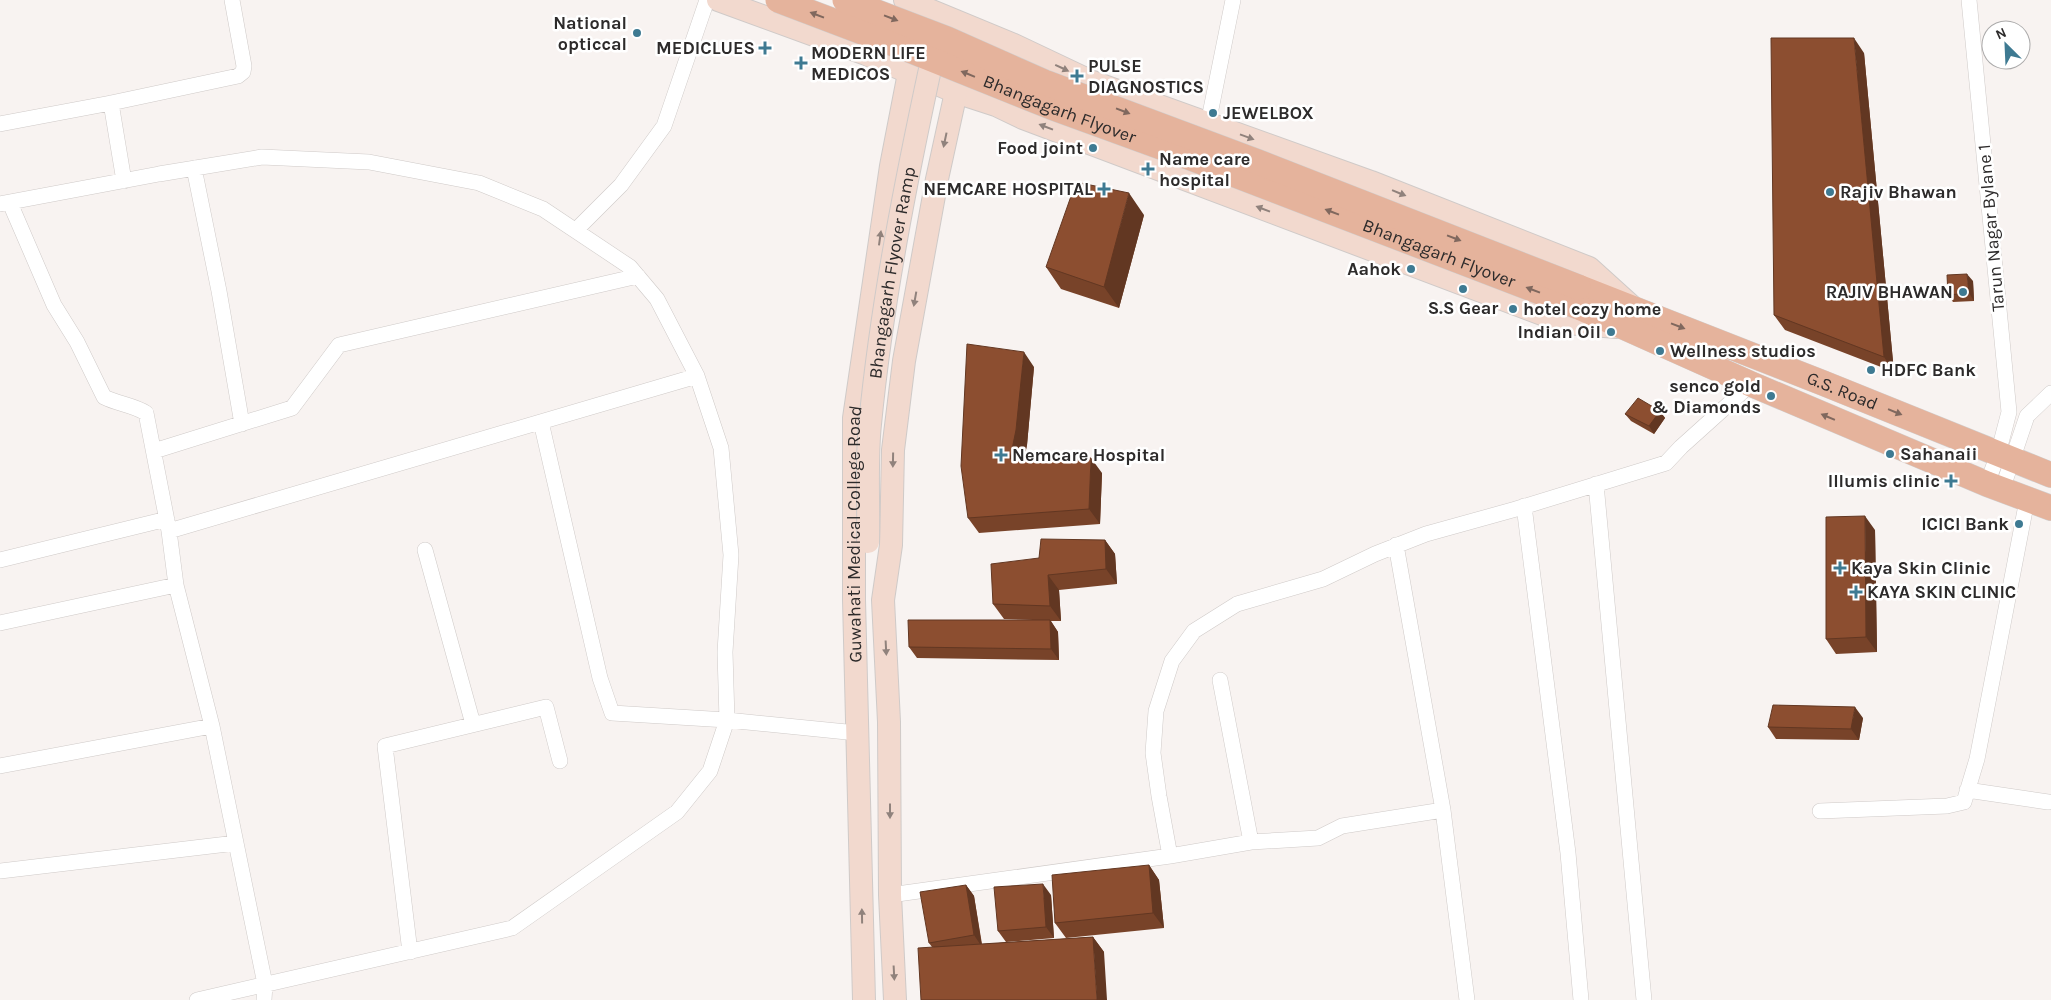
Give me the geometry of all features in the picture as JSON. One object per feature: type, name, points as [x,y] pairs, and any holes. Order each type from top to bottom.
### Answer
[{"type":"main road","points":[[718,0],[773,10],[866,54],[956,92],[1566,323],[1628,318]]},
{"type":"main road","points":[[773,10],[787,0]]},
{"type":"main road","name":"Bhangagarh Flyover","points":[[845,0],[947,39],[1044,82],[1258,162],[1628,318]]},
{"type":"main road","points":[[905,0],[940,7],[1021,49],[1090,81],[1371,182],[1589,268],[1628,318],[1751,384],[1994,487],[2051,508]]},
{"type":"main road","name":"Bhangagarh Flyover","points":[[773,10],[908,49],[1051,107],[1578,297]]},
{"type":"main road","points":[[1002,108],[1021,49]]},
{"type":"main road","name":"Bhangagarh Flyover Ramp","points":[[868,576],[870,426],[884,309],[910,160],[932,60]]},
{"type":"main road","name":"Guwahati Medical College Road","points":[[864,1000],[854,600],[854,418],[891,166],[909,73]]},
{"type":"main road","name":"Guwahati Medical College Road","points":[[895,1000],[890,895],[889,722],[883,600],[891,545],[893,450],[904,361],[937,179],[956,92]]},
{"type":"main road","name":"G.S. Road","points":[[1628,318],[2051,475]]},
{"type":"main road","points":[[854,600],[868,576],[883,600]]},
{"type":"street","points":[[0,124],[238,76],[243,72],[244,66],[232,0]]},
{"type":"street","points":[[576,230],[621,185],[664,126],[708,0]]},
{"type":"street","points":[[1208,124],[1233,0]]},
{"type":"street","name":"Tarun Nagar Bylane 1","points":[[1969,0],[2009,412],[2005,457]]},
{"type":"street","points":[[111,103],[124,181]]},
{"type":"street","points":[[196,1000],[265,984],[410,952],[512,928],[677,812],[710,771],[728,720],[725,652],[731,555],[721,448],[697,376],[657,299],[630,267],[543,209],[479,184],[369,162],[262,157],[5,203],[54,305],[77,342],[104,397],[118,404],[134,405],[146,413],[168,525],[176,585],[212,726],[265,984],[264,1000]]},
{"type":"street","points":[[194,168],[219,291],[242,424]]},
{"type":"street","points":[[154,451],[292,408],[339,345],[638,276]]},
{"type":"street","points":[[0,560],[168,525],[541,422],[697,376]]},
{"type":"street","points":[[1170,856],[1153,753],[1156,711],[1172,661],[1194,631],[1237,604],[1323,579],[1374,554],[1426,534],[1666,463],[1681,447],[1751,384]]},
{"type":"street","points":[[1994,487],[2005,457],[2027,416],[2051,393]]},
{"type":"street","points":[[541,422],[600,678],[612,712],[728,720],[857,733]]},
{"type":"street","points":[[1596,484],[1644,1000]]},
{"type":"street","points":[[1820,811],[1947,806],[1964,802],[1977,759],[2027,500]]},
{"type":"street","points":[[1524,506],[1568,853],[1581,1000]]},
{"type":"street","points":[[1396,546],[1443,810],[1467,1000]]},
{"type":"street","points":[[425,550],[473,724]]},
{"type":"street","points":[[0,623],[176,585]]},
{"type":"street","points":[[1220,680],[1251,842]]},
{"type":"street","points":[[410,952],[385,746],[546,707],[560,761]]},
{"type":"street","points":[[0,766],[212,726]]},
{"type":"street","points":[[1967,790],[2048,802]]},
{"type":"street","points":[[890,895],[1170,856],[1251,842],[1318,838],[1342,826],[1443,810]]},
{"type":"street","points":[[0,871],[236,843]]},
{"type":"building","name":"Rajiv Bhawan","points":[[1771,38],[1854,38],[1884,357],[1774,315]]},
{"type":"building","points":[[1076,182],[1129,193],[1104,287],[1046,267]]},
{"type":"building","points":[[1967,274],[1969,293],[1948,295],[1947,275]]},
{"type":"building","points":[[967,344],[1024,352],[1016,430],[1010,459],[1091,458],[1089,509],[968,518],[961,466]]},
{"type":"building","points":[[1638,398],[1660,411],[1649,426],[1625,414]]},
{"type":"building","name":"KAYA SKIN CLINIC","points":[[1865,516],[1866,637],[1826,639],[1826,517]]},
{"type":"building","points":[[1041,539],[1105,540],[1106,569],[1048,575],[1050,606],[993,604],[991,564],[1039,558]]},
{"type":"building","points":[[908,620],[1050,620],[1051,649],[909,647]]},
{"type":"building","points":[[1773,705],[1855,707],[1851,729],[1768,727]]},
{"type":"building","points":[[1149,865],[1153,913],[1055,923],[1052,875]]},
{"type":"building","points":[[1043,884],[1046,927],[998,931],[994,887]]},
{"type":"building","points":[[966,885],[974,935],[929,943],[920,892]]},
{"type":"building","points":[[1093,937],[1097,1000],[921,1000],[918,948]]},
{"type":"place","name":"National opticcal","points":[[637,33]]},
{"type":"place","name":"MEDICLUES","points":[[765,48]]},
{"type":"place","name":"MODERN LIFE MEDICOS","points":[[801,63]]},
{"type":"place","name":"PULSE DIAGNOSTICS","points":[[1077,76]]},
{"type":"place","name":"JEWELBOX","points":[[1213,113]]},
{"type":"place","name":"Food joint","points":[[1093,148]]},
{"type":"place","name":"Name care hospital","points":[[1148,169]]},
{"type":"place","name":"NEMCARE HOSPITAL","points":[[1104,189]]},
{"type":"place","name":"Rajiv Bhawan","points":[[1830,192]]},
{"type":"place","name":"Aahok","points":[[1411,269]]},
{"type":"place","name":"S.S Gear","points":[[1463,289]]},
{"type":"place","name":"RAJIV BHAWAN","points":[[1963,292]]},
{"type":"place","name":"hotel cozy home","points":[[1513,309]]},
{"type":"place","name":"Indian Oil","points":[[1611,332]]},
{"type":"place","name":"Wellness studios","points":[[1660,351]]},
{"type":"place","name":"HDFC Bank","points":[[1871,370]]},
{"type":"place","name":"senco gold & Diamonds","points":[[1771,396]]},
{"type":"place","name":"Sahanaii","points":[[1890,454]]},
{"type":"place","name":"Nemcare Hospital","points":[[1001,455]]},
{"type":"place","name":"Illumis clinic","points":[[1951,481]]},
{"type":"place","name":"ICICI Bank","points":[[2019,524]]},
{"type":"place","name":"Kaya Skin Clinic","points":[[1840,568]]},
{"type":"place","name":"KAYA SKIN CLINIC","points":[[1856,592]]}]
